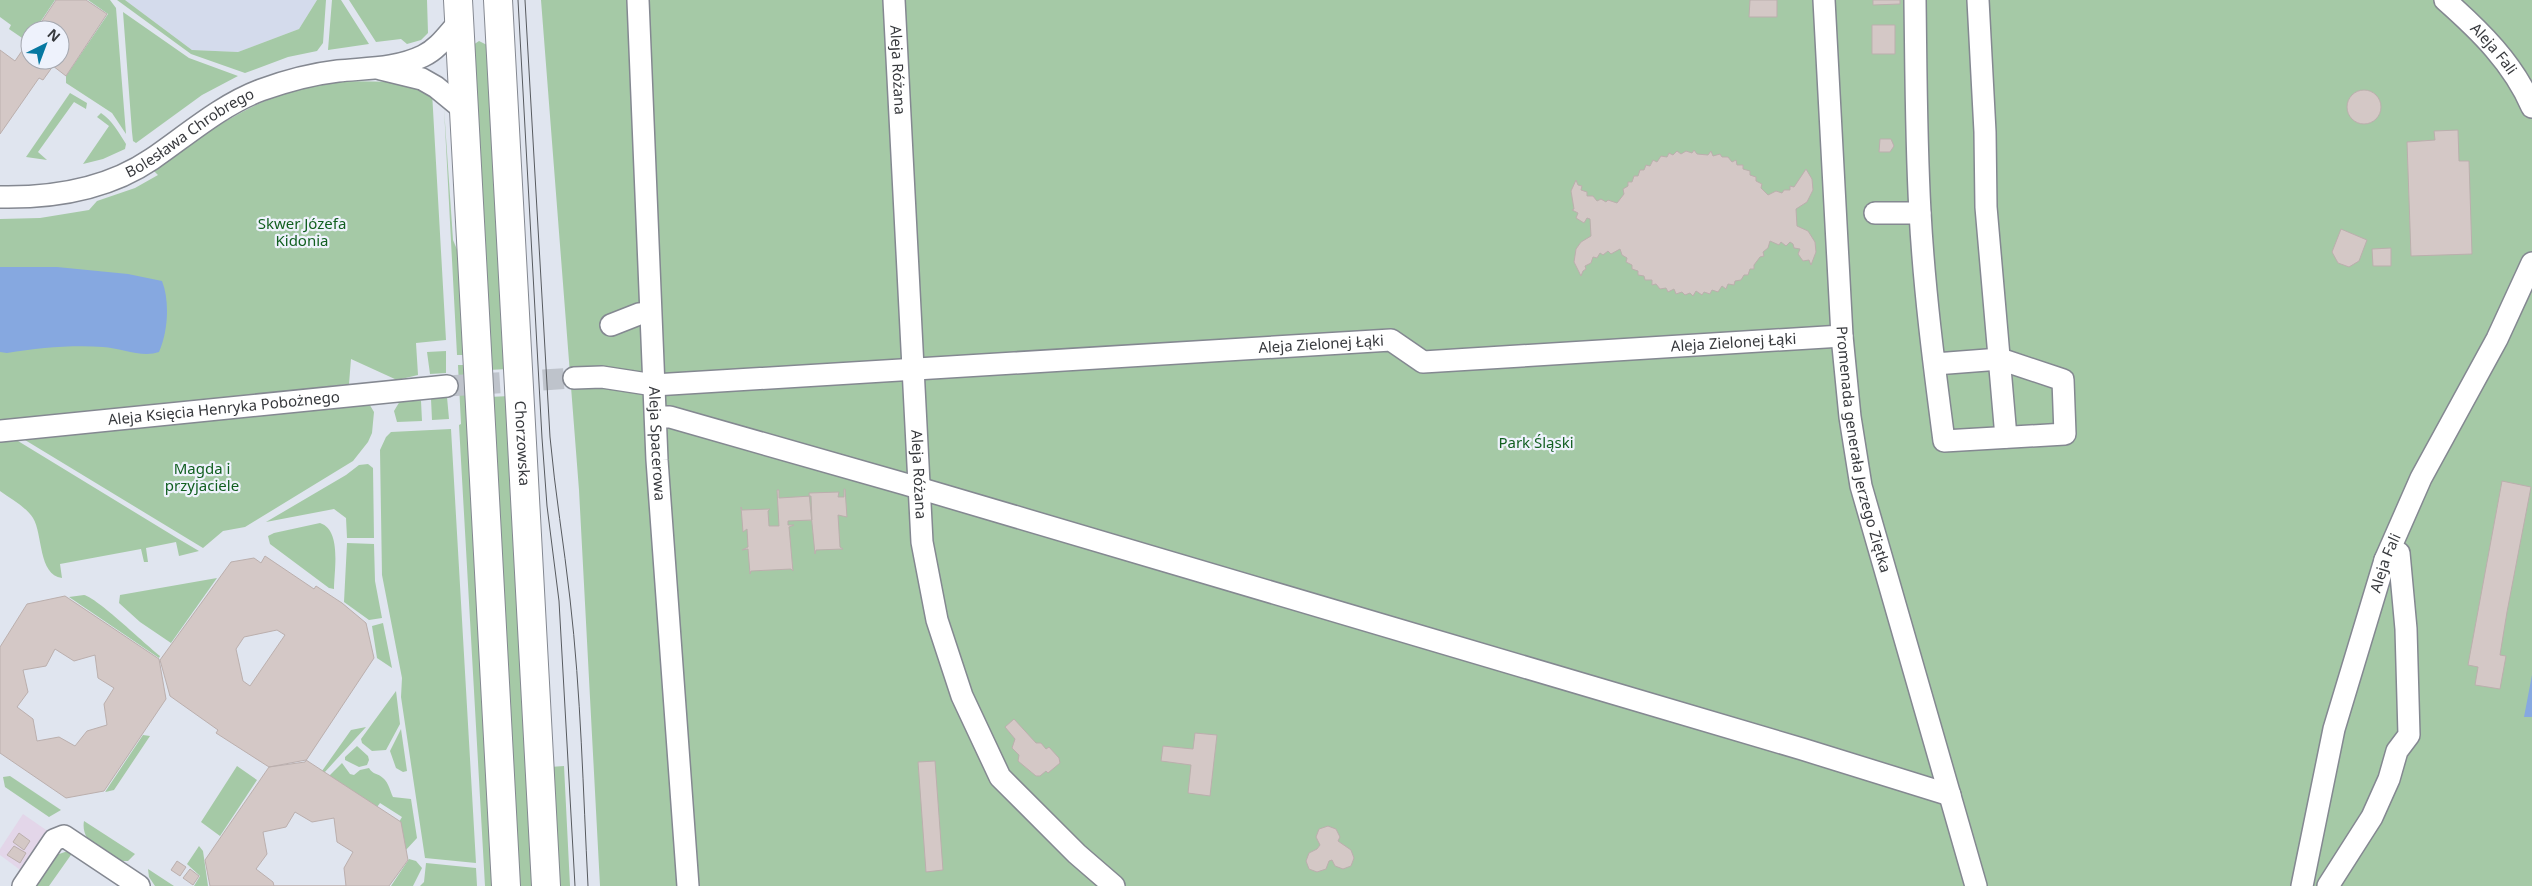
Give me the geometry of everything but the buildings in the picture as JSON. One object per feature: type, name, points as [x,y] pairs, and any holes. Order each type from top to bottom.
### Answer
[{"type":"main road","points":[[499,9],[459,11],[506,886]]},
{"type":"main road","name":"Chorzowska","points":[[499,9],[546,886]]},
{"type":"street","name":"Aleja Spacerowa","points":[[638,0],[658,470],[688,886]]},
{"type":"street","name":"Aleja Różana","points":[[894,0],[923,550],[937,620],[962,696],[1000,777],[1077,854],[1114,886]]},
{"type":"street","name":"Promenada generała Jerzego Ziętka","points":[[1824,0],[1837,207],[1842,336],[1850,416],[1861,486],[1976,886]]},
{"type":"street","points":[[1916,0],[1920,213],[1935,364],[1944,441],[2065,434],[2063,380],[2000,359],[1935,364]]},
{"type":"street","points":[[1978,0],[1985,132],[1986,207],[2006,438]]},
{"type":"street","name":"Aleja Fali","points":[[2445,0],[2480,32],[2495,49],[2520,83],[2532,106]]},
{"type":"street","name":"Bolesława Chrobrego","points":[[0,197],[26,197],[88,188],[141,166],[218,113],[259,91],[314,74],[380,69],[423,56],[435,48],[459,11]]},
{"type":"street","name":"Bolesława Chrobrego","points":[[380,69],[422,79],[436,87],[464,110]]},
{"type":"street","points":[[1875,213],[1920,213]]},
{"type":"street","name":"Aleja Fali","points":[[2302,886],[2334,729],[2385,560],[2421,478],[2497,339],[2532,263]]},
{"type":"street","points":[[611,325],[639,314],[650,313]]},
{"type":"street","name":"Aleja Zielonej Łąki","points":[[574,378],[602,377],[654,385],[1391,340],[1423,362],[1842,336]]},
{"type":"street","name":"Aleja Księcia Henryka Pobożnego","points":[[0,431],[446,386]]},
{"type":"street","points":[[656,417],[670,417],[1802,749],[1950,795]]},
{"type":"street","points":[[2328,886],[2372,817],[2389,779],[2397,751],[2409,735],[2406,629],[2399,553],[2385,560]]},
{"type":"street","points":[[23,886],[54,840],[64,836],[139,886]]},
{"type":"shaded area","points":[[125,0],[317,0],[299,29],[238,52],[192,50]]},
{"type":"shaded area","points":[[23,814],[49,832],[23,872],[0,855],[0,849]]},
{"type":"green space","points":[[0,0],[55,0],[42,20],[20,20],[20,37],[9,29],[11,25],[0,17]]},
{"type":"green space","points":[[88,0],[110,0],[116,8],[126,134],[112,113],[66,83],[66,76],[108,14]]},
{"type":"green space","points":[[117,0],[125,0],[192,50],[238,52],[299,29],[317,0],[326,0],[323,43],[317,51],[288,57],[245,73],[191,54]]},
{"type":"green space","points":[[332,0],[341,0],[369,44],[328,50]]},
{"type":"green space","points":[[349,0],[427,0],[428,33],[421,40],[407,44],[401,39],[376,42]]},
{"type":"green space","name":"Park Śląski","points":[[541,0],[2532,0],[2532,886],[600,886],[579,490]]},
{"type":"green space","points":[[123,12],[189,58],[238,76],[202,95],[136,143],[133,141],[132,132]]},
{"type":"green space","points":[[479,41],[489,46],[509,369],[488,370],[473,45]]},
{"type":"green space","name":"Skwer Józefa Kidonia","points":[[339,81],[404,82],[432,92],[446,340],[416,343],[418,375],[397,380],[351,359],[349,384],[0,423],[0,219],[40,218],[89,210],[97,201],[135,188],[158,175],[153,170],[240,113],[285,93]]},
{"type":"green space","points":[[70,93],[87,103],[86,109],[74,102],[38,152],[47,160],[26,157]]},
{"type":"green space","points":[[444,108],[453,240],[461,259],[466,355],[457,355]]},
{"type":"green space","points":[[101,113],[109,119],[118,131],[126,144],[125,149],[103,159],[83,164],[109,126],[97,117]]},
{"type":"green space","points":[[446,351],[446,373],[430,374],[427,352]]},
{"type":"green space","points":[[458,365],[467,365],[496,886],[485,886],[459,425],[461,424]]},
{"type":"green space","points":[[510,396],[537,886],[517,886],[489,397]]},
{"type":"green space","points":[[447,397],[449,419],[432,420],[431,399]]},
{"type":"green space","points":[[417,398],[421,401],[422,421],[397,422],[394,411],[400,401]]},
{"type":"green space","name":"Magda i przyjaciele","points":[[368,402],[374,412],[372,433],[368,442],[353,461],[245,527],[223,531],[203,548],[25,440]]},
{"type":"green space","points":[[451,429],[476,863],[425,858],[401,697],[402,678],[382,575],[380,450],[386,437],[391,432]]},
{"type":"green space","points":[[18,441],[199,551],[179,556],[176,542],[146,548],[148,562],[144,562],[141,549],[60,564],[62,578],[54,575],[45,562],[33,518],[22,507],[0,491],[0,442]]},
{"type":"green space","points":[[368,464],[373,468],[374,538],[347,538],[346,518],[334,509],[266,522],[346,475],[359,465]]},
{"type":"green space","points":[[320,523],[327,527],[334,542],[334,589],[329,588],[270,544],[268,536]]},
{"type":"green space","points":[[347,543],[374,544],[375,581],[382,618],[369,620],[344,602]]},
{"type":"green space","points":[[217,578],[171,643],[140,622],[119,603],[120,595]]},
{"type":"green space","points":[[84,595],[109,612],[160,656],[159,658],[69,597]]},
{"type":"green space","points":[[383,623],[392,668],[377,658],[372,626]]},
{"type":"green space","points":[[396,691],[400,724],[386,750],[372,751],[362,743],[361,739]]},
{"type":"green space","points":[[366,727],[324,773],[322,771],[351,730]]},
{"type":"green space","points":[[401,729],[407,771],[403,772],[396,768],[390,751]]},
{"type":"green space","points":[[143,735],[150,736],[114,790],[105,792]]},
{"type":"green space","points":[[357,746],[368,756],[367,765],[359,767],[345,760],[345,757]]},
{"type":"green space","points":[[342,763],[350,774],[354,775],[360,770],[369,768],[385,780],[393,797],[411,799],[417,838],[405,851],[399,822],[402,817],[380,803],[377,807],[329,776]]},
{"type":"green space","points":[[237,766],[257,780],[220,836],[201,822]]},
{"type":"green space","points":[[564,766],[570,886],[557,886],[550,767]]},
{"type":"green space","points":[[10,776],[61,810],[49,817],[5,787],[3,777]]},
{"type":"green space","points":[[84,821],[135,854],[128,861],[123,861],[102,852],[86,836]]},
{"type":"green space","points":[[199,846],[203,851],[208,886],[194,886],[200,876],[187,864]]},
{"type":"green space","points":[[68,851],[73,852],[49,886],[32,886],[53,856]]},
{"type":"green space","points":[[409,859],[416,861],[422,868],[413,886],[391,886]]},
{"type":"green space","points":[[426,863],[476,868],[477,886],[420,886],[424,882]]},
{"type":"green space","points":[[148,869],[174,886],[155,886],[149,877]]},
{"type":"water","points":[[0,267],[57,267],[128,274],[162,281],[165,289],[167,316],[159,352],[146,354],[103,347],[79,346],[7,353],[0,352]]},
{"type":"water","points":[[2532,675],[2532,717],[2524,717]]},
{"type":"tunnel","points":[[447,386],[574,378]]},
{"type":"tram line","points":[[518,0],[542,438],[547,506],[559,601],[575,886]]},
{"type":"tram line","points":[[525,0],[550,437],[568,579],[577,670],[588,886]]}]
